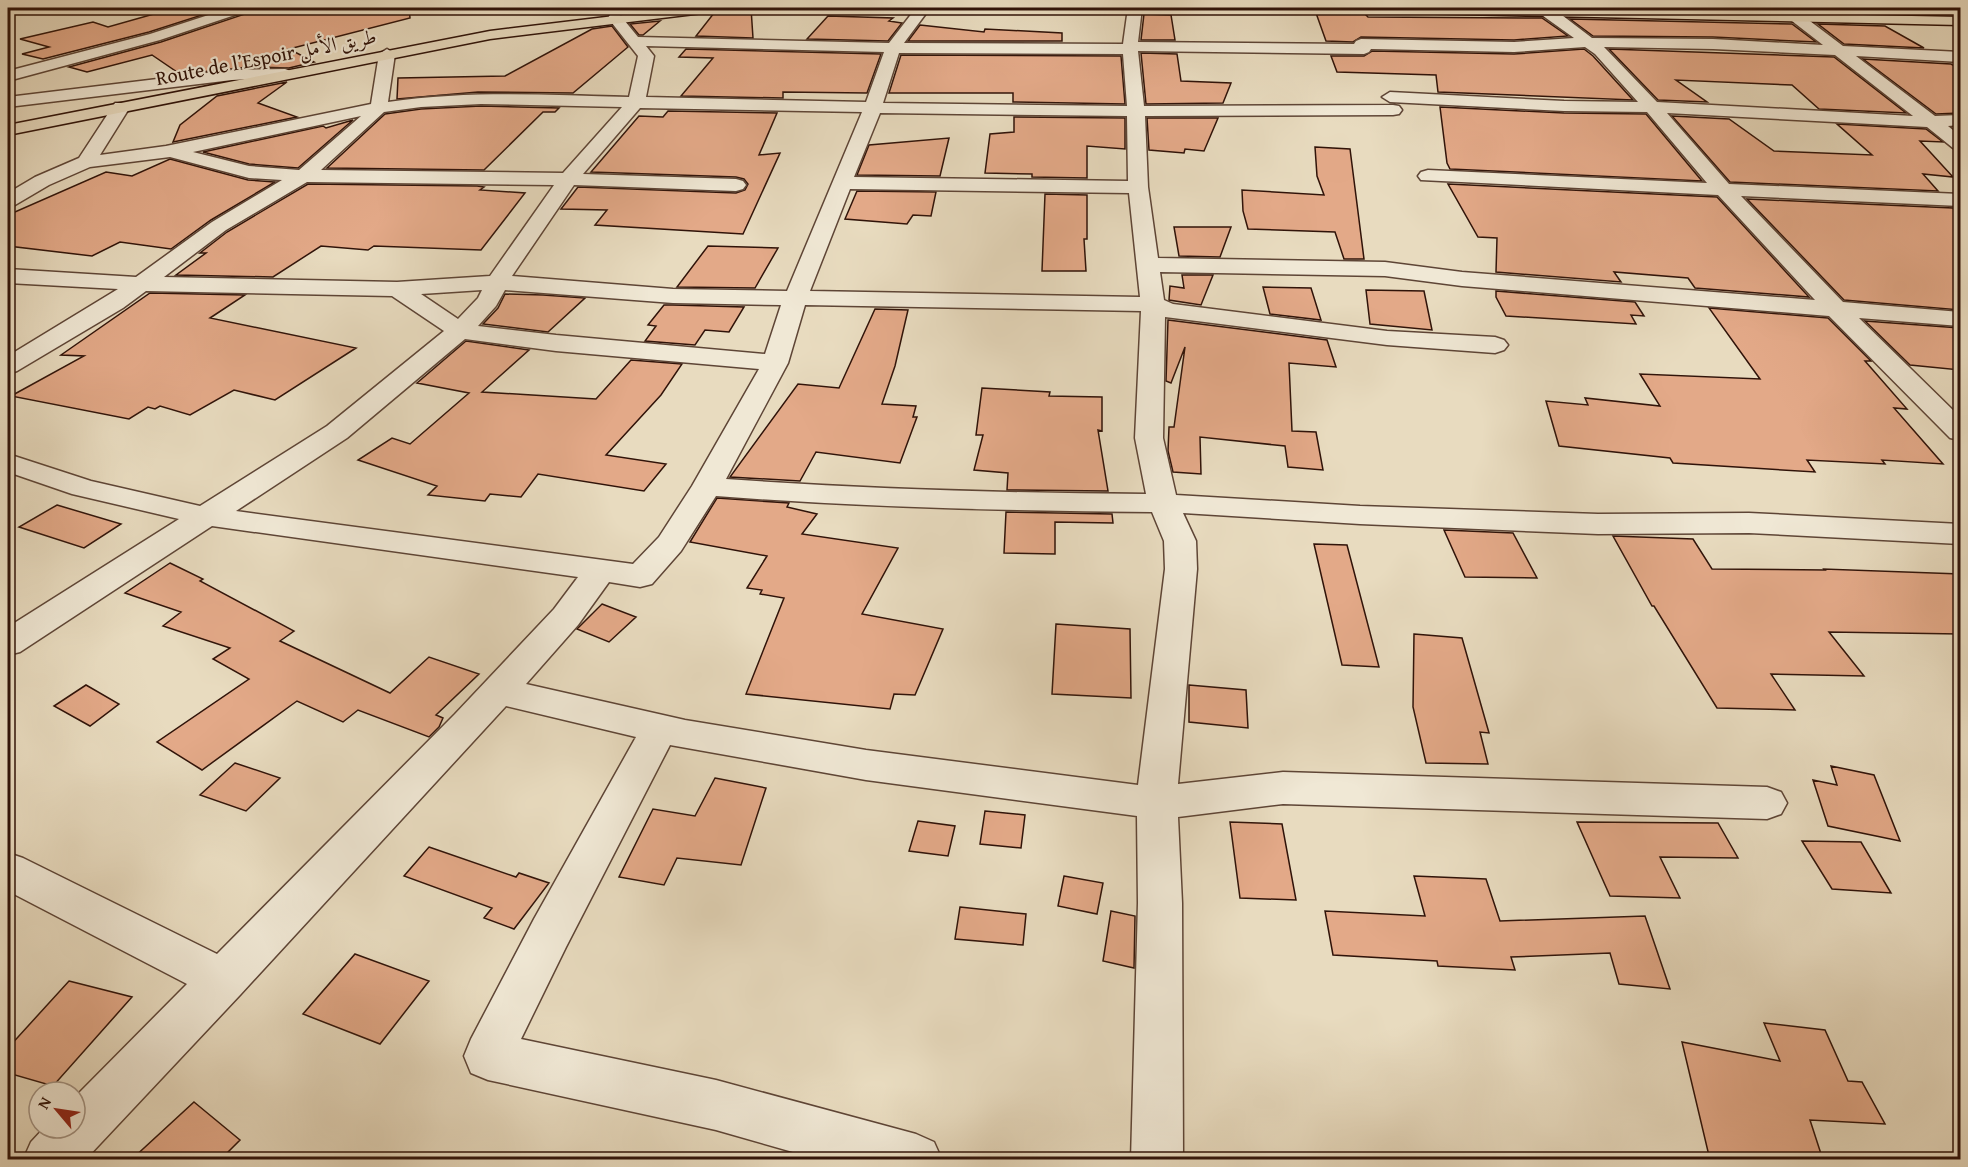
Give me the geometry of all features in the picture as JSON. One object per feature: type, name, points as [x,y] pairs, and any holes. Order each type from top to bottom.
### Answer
[{"type":"highway","name":"Route de l’Espoir طريق الأمل","points":[[8,130],[490,35],[711,8]]},
{"type":"highway","points":[[1366,8],[1544,10],[1960,21]]},
{"type":"street","points":[[8,76],[153,38],[242,8]]},
{"type":"street","points":[[8,463],[83,488],[204,516],[640,576],[670,544],[707,486],[775,363],[795,299],[873,108],[893,48],[923,8]]},
{"type":"street","points":[[1135,8],[1130,48],[1136,110],[1138,187],[1153,304],[1149,438],[1163,503],[1179,542],[1181,569],[1162,733],[1157,803],[1160,903],[1157,1160]]},
{"type":"street","points":[[1761,8],[1774,17]]},
{"type":"street","points":[[1544,10],[1600,51],[1723,189],[1834,307],[1949,410],[1960,432]]},
{"type":"street","points":[[8,643],[338,432],[460,331],[488,301],[497,282],[568,179],[637,101],[646,56],[615,18]]},
{"type":"street","points":[[1797,18],[1960,144]]},
{"type":"street","points":[[633,41],[893,48],[1514,46],[1585,42],[1713,44],[1960,57]]},
{"type":"street","points":[[8,366],[144,284],[219,226],[303,177],[379,108],[387,54]]},
{"type":"street","points":[[8,102],[232,75],[285,74]]},
{"type":"street","points":[[8,201],[42,181],[86,162],[166,152],[351,112],[421,102],[481,99],[873,108],[1136,110],[1391,104],[1652,107],[1929,122],[1960,120]]},
{"type":"street","points":[[86,162],[121,107]]},
{"type":"street","points":[[166,152],[186,153],[226,167],[249,172],[303,177],[568,179],[736,185]]},
{"type":"street","points":[[1428,176],[1960,200]]},
{"type":"street","points":[[843,183],[1138,187]]},
{"type":"street","points":[[1148,265],[1385,269],[1462,279],[1834,307],[1960,319]]},
{"type":"street","points":[[8,276],[144,284],[397,289],[497,282],[673,296],[1153,304],[1168,311],[1387,338],[1495,345]]},
{"type":"street","points":[[397,289],[460,331],[556,343],[775,363]]},
{"type":"street","points":[[707,486],[837,496],[1007,502],[1163,503],[1360,515],[1598,524],[1749,523],[1960,534]]},
{"type":"street","points":[[49,1160],[499,691],[566,617],[601,570]]},
{"type":"street","points":[[499,691],[660,728],[866,765],[1157,803],[1283,788],[1767,803]]},
{"type":"street","points":[[660,728],[550,933],[488,1056],[717,1105],[916,1160]]},
{"type":"street","points":[[8,871],[224,980]]},
{"type":"building","points":[[175,8],[224,8],[149,32],[43,59],[22,54],[49,47],[20,39],[93,22],[108,27]]},
{"type":"building","points":[[251,8],[409,8],[410,18],[289,49],[314,62],[289,68],[253,67],[262,61],[241,68],[180,74],[152,55],[87,72],[69,67],[161,42],[248,13]]},
{"type":"building","points":[[751,8],[753,38],[696,36],[714,13],[720,9]]},
{"type":"building","points":[[1772,8],[1856,9],[1863,13],[1777,11]]},
{"type":"building","points":[[1316,13],[1365,14],[1368,17],[1542,18],[1568,36],[1514,40],[1361,37],[1353,42],[1326,41]]},
{"type":"building","points":[[1144,14],[1171,15],[1175,40],[1141,40]]},
{"type":"building","points":[[828,16],[893,18],[889,21],[902,23],[888,41],[807,39]]},
{"type":"building","points":[[1570,19],[1792,24],[1816,42],[1713,37],[1593,36]]},
{"type":"building","points":[[660,21],[643,35],[639,35],[630,24]]},
{"type":"building","points":[[1818,24],[1885,26],[1924,48],[1844,44]]},
{"type":"building","points":[[920,25],[984,32],[985,29],[1062,33],[1062,41],[908,41]]},
{"type":"building","points":[[612,26],[628,47],[573,93],[478,92],[397,99],[398,78],[505,76],[592,29]]},
{"type":"building","points":[[686,49],[881,54],[867,93],[783,92],[783,98],[681,96],[713,58],[679,57]]},
{"type":"building","points":[[1584,49],[1633,100],[1438,92],[1436,75],[1337,72],[1331,56],[1364,56],[1372,51],[1514,54]]},
{"type":"building","points":[[1609,49],[1834,57],[1906,113],[1819,109],[1792,85],[1676,80],[1707,102],[1658,100]]},
{"type":"building","points":[[1141,53],[1177,54],[1181,81],[1231,83],[1223,103],[1146,104]]},
{"type":"building","points":[[901,55],[1121,56],[1125,104],[1013,102],[1013,93],[889,93]]},
{"type":"building","points":[[1863,59],[1951,64],[1960,69],[1960,113],[1936,114]]},
{"type":"building","points":[[287,82],[258,103],[297,117],[173,142],[180,125],[217,96]]},
{"type":"building","points":[[481,106],[559,108],[555,112],[543,112],[484,170],[327,168],[385,114],[421,109]]},
{"type":"building","points":[[1440,107],[1646,114],[1702,181],[1450,169],[1447,163]]},
{"type":"building","points":[[668,111],[777,113],[759,155],[780,153],[743,234],[595,225],[607,210],[561,209],[578,187],[736,193],[745,190],[748,184],[744,179],[736,177],[591,172],[639,116],[663,117]]},
{"type":"building","points":[[1672,116],[1729,119],[1774,151],[1872,155],[1837,124],[1926,129],[1943,142],[1920,141],[1953,177],[1923,174],[1938,191],[1730,182]]},
{"type":"building","points":[[1014,117],[1125,118],[1125,149],[1087,146],[1087,178],[985,173],[990,134],[1014,132]]},
{"type":"building","points":[[1147,118],[1218,118],[1204,151],[1185,149],[1184,153],[1149,150]]},
{"type":"building","points":[[353,120],[298,168],[249,164],[203,152],[323,126],[326,128]]},
{"type":"building","points":[[949,138],[940,176],[857,175],[869,145]]},
{"type":"building","points":[[1315,147],[1350,149],[1364,259],[1344,259],[1335,232],[1248,229],[1243,211],[1242,190],[1324,195],[1317,176]]},
{"type":"building","points":[[170,159],[248,180],[275,182],[211,220],[171,249],[120,242],[92,256],[8,246],[8,215],[106,172],[132,176]]},
{"type":"building","points":[[308,184],[477,186],[484,187],[480,190],[525,193],[481,250],[374,246],[368,250],[321,246],[273,277],[176,275],[206,253],[200,253],[227,232]]},
{"type":"building","points":[[1448,184],[1717,197],[1809,297],[1695,288],[1688,278],[1614,272],[1621,282],[1496,272],[1497,238],[1478,237]]},
{"type":"building","points":[[857,191],[936,192],[931,216],[913,215],[907,224],[845,219]]},
{"type":"building","points":[[1045,194],[1087,195],[1087,239],[1084,239],[1086,271],[1042,271]]},
{"type":"building","points":[[1747,199],[1953,208],[1960,217],[1960,310],[1844,300]]},
{"type":"building","points":[[1174,227],[1231,227],[1220,257],[1179,256]]},
{"type":"building","points":[[708,246],[778,248],[755,288],[677,287]]},
{"type":"building","points":[[1182,275],[1213,275],[1201,305],[1169,300],[1170,286],[1184,288]]},
{"type":"building","points":[[1263,287],[1311,288],[1321,320],[1270,314]]},
{"type":"building","points":[[1366,290],[1424,291],[1432,330],[1370,324]]},
{"type":"building","points":[[1496,291],[1635,302],[1644,316],[1631,315],[1636,324],[1506,316],[1496,297]]},
{"type":"building","points":[[150,293],[245,295],[210,318],[356,348],[275,400],[234,390],[190,415],[160,406],[155,409],[148,407],[129,419],[11,396],[84,356],[61,355]]},
{"type":"building","points":[[505,294],[585,298],[548,332],[483,324],[498,308]]},
{"type":"building","points":[[664,305],[744,307],[729,332],[705,330],[695,345],[645,341],[656,326],[648,325]]},
{"type":"building","points":[[1709,308],[1828,318],[1871,361],[1865,361],[1907,409],[1894,408],[1943,464],[1882,460],[1885,464],[1807,460],[1815,472],[1673,463],[1670,458],[1559,446],[1546,401],[1588,405],[1585,398],[1660,406],[1640,374],[1760,379]]},
{"type":"building","points":[[875,309],[908,310],[895,366],[882,404],[916,406],[913,417],[917,417],[900,463],[816,452],[800,481],[730,477],[798,384],[839,388]]},
{"type":"building","points":[[1168,320],[1327,340],[1336,367],[1289,363],[1292,431],[1316,432],[1323,470],[1288,467],[1285,446],[1200,437],[1201,474],[1173,472],[1168,451],[1169,427],[1174,427],[1185,347],[1171,383],[1166,381]]},
{"type":"building","points":[[1865,321],[1960,328],[1960,370],[1910,365]]},
{"type":"building","points":[[466,341],[529,350],[482,392],[596,399],[631,360],[682,364],[661,395],[606,455],[666,464],[644,491],[538,474],[521,497],[490,494],[485,501],[428,495],[437,486],[358,460],[392,438],[410,444],[469,393],[417,383]]},
{"type":"building","points":[[982,388],[1050,392],[1049,396],[1102,397],[1102,431],[1098,430],[1108,491],[1007,490],[1008,473],[974,470],[983,435],[976,435]]},
{"type":"building","points":[[717,498],[789,503],[787,507],[817,514],[802,534],[898,548],[862,614],[943,629],[915,695],[894,694],[890,709],[746,694],[784,598],[760,594],[762,590],[747,588],[767,556],[690,542]]},
{"type":"building","points":[[57,505],[121,524],[84,548],[19,527]]},
{"type":"building","points":[[1006,512],[1112,514],[1113,523],[1055,522],[1055,554],[1004,553]]},
{"type":"building","points":[[1444,530],[1513,533],[1537,578],[1465,577]]},
{"type":"building","points":[[1613,536],[1693,539],[1712,569],[1824,569],[1960,574],[1960,634],[1829,632],[1864,676],[1771,674],[1795,710],[1717,708],[1652,606]]},
{"type":"building","points":[[1314,544],[1347,545],[1379,667],[1342,665]]},
{"type":"building","points":[[170,563],[203,579],[200,581],[294,631],[280,641],[390,693],[429,657],[479,674],[436,715],[443,718],[439,727],[429,737],[358,710],[343,722],[297,701],[202,770],[157,742],[249,679],[213,659],[230,648],[163,626],[181,612],[125,593]]},
{"type":"building","points":[[602,604],[636,617],[609,642],[577,629]]},
{"type":"building","points":[[1056,624],[1130,629],[1131,698],[1052,694]]},
{"type":"building","points":[[1414,634],[1462,638],[1489,733],[1480,732],[1488,764],[1426,763],[1413,707]]},
{"type":"building","points":[[86,685],[119,704],[90,726],[54,706]]},
{"type":"building","points":[[1189,685],[1246,690],[1248,728],[1189,722]]},
{"type":"building","points":[[235,763],[280,778],[246,811],[200,795]]},
{"type":"building","points":[[1831,766],[1874,775],[1900,841],[1828,826],[1813,780],[1837,785]]},
{"type":"building","points":[[715,778],[766,788],[741,865],[677,858],[664,885],[619,877],[653,809],[695,816]]},
{"type":"building","points":[[985,811],[1025,815],[1021,848],[980,844]]},
{"type":"building","points":[[918,821],[955,826],[948,856],[909,851]]},
{"type":"building","points":[[1230,822],[1282,824],[1296,900],[1240,898]]},
{"type":"building","points":[[1577,822],[1718,823],[1738,858],[1660,857],[1680,898],[1610,896]]},
{"type":"building","points":[[1802,841],[1861,842],[1891,893],[1832,889]]},
{"type":"building","points":[[429,847],[516,877],[519,873],[549,883],[514,929],[484,918],[492,908],[404,876]]},
{"type":"building","points":[[1064,876],[1103,883],[1097,914],[1058,906]]},
{"type":"building","points":[[1414,876],[1486,879],[1500,921],[1645,916],[1670,989],[1619,984],[1610,953],[1511,957],[1515,970],[1438,966],[1437,961],[1333,955],[1325,911],[1425,916]]},
{"type":"building","points":[[960,907],[1026,914],[1023,945],[955,939]]},
{"type":"building","points":[[1111,911],[1135,916],[1134,968],[1103,961]]},
{"type":"building","points":[[355,954],[429,981],[380,1044],[303,1014]]},
{"type":"building","points":[[69,981],[132,997],[58,1080],[32,1080],[8,1073],[8,1048]]},
{"type":"building","points":[[1764,1023],[1825,1030],[1848,1081],[1862,1082],[1885,1124],[1810,1120],[1823,1160],[1710,1160],[1682,1042],[1780,1061]]},
{"type":"building","points":[[194,1102],[240,1140],[220,1160],[131,1160]]}]
